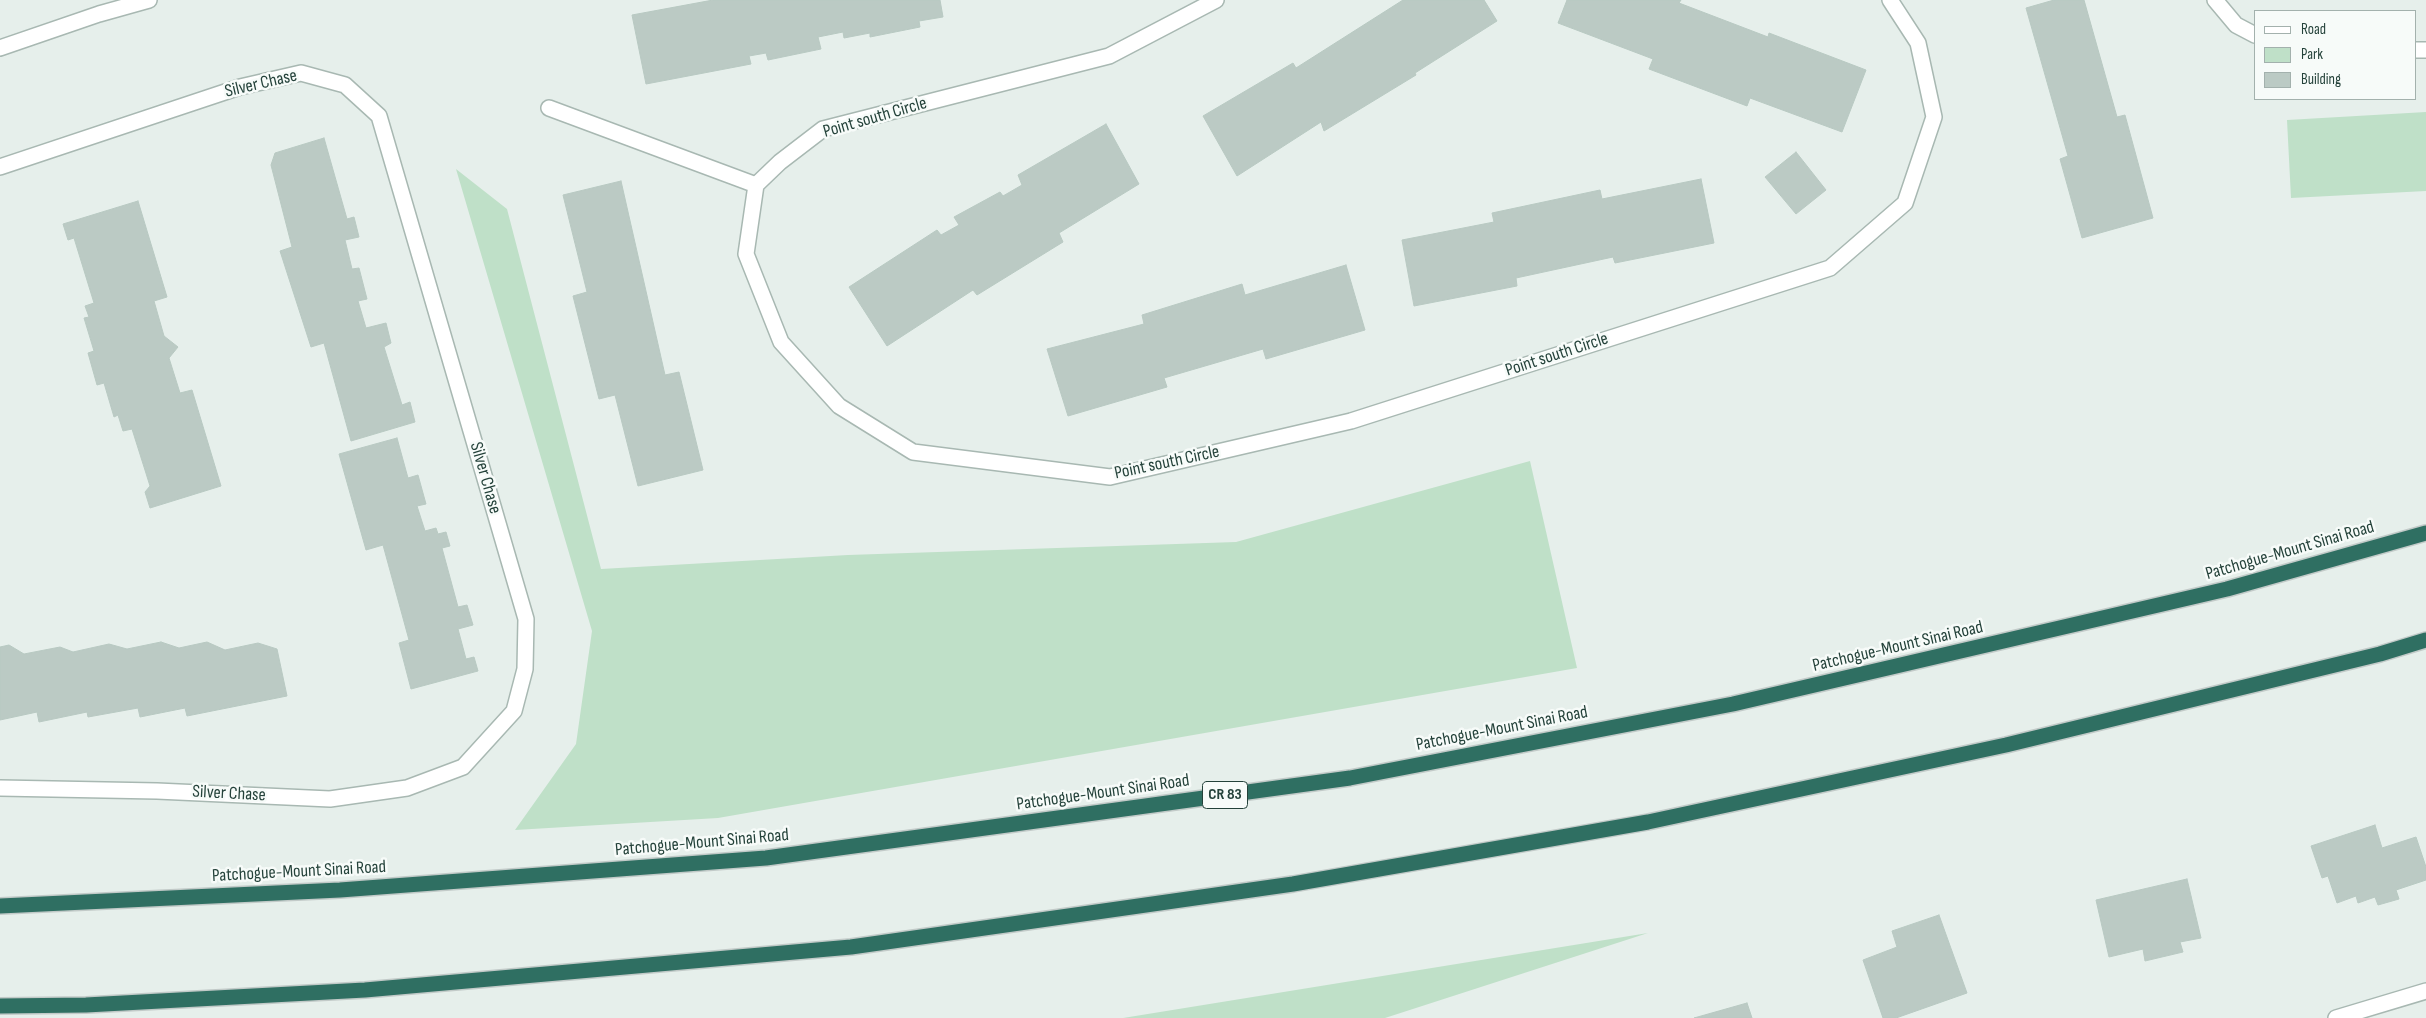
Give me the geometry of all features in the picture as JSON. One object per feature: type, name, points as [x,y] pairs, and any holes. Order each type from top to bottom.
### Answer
[{"type":"highway","name":"Patchogue-Mount Sinai Road","points":[[0,906],[340,890],[766,858],[1350,778],[1733,704],[2228,589],[2426,533]]},
{"type":"highway","points":[[0,1006],[86,1005],[365,990],[851,947],[1293,884],[1648,822],[2016,742],[2380,654],[2426,640]]},
{"type":"street","points":[[0,48],[97,7],[149,0]]},
{"type":"street","name":"Point south Circle","points":[[1216,0],[1109,56],[823,129],[780,162],[756,185],[746,254],[780,342],[839,406],[913,452],[1110,477],[1351,421],[1830,268],[1905,203],[1934,117],[1918,43],[1890,0]]},
{"type":"street","points":[[2214,0],[2236,25],[2254,34]]},
{"type":"street","name":"Silver Chase","points":[[0,167],[258,83],[301,73],[345,85],[379,116],[526,619],[525,669],[514,711],[463,767],[407,788],[330,799],[157,791],[0,788]]},
{"type":"street","points":[[549,108],[756,185]]},
{"type":"street","points":[[2336,1018],[2426,991]]},
{"type":"green space","points":[[2426,112],[2426,191],[2291,198],[2287,120]]},
{"type":"green space","points":[[456,169],[507,209],[601,569],[848,555],[1236,542],[1530,461],[1577,668],[718,818],[515,830],[576,744],[592,631]]},
{"type":"green space","points":[[1648,933],[1385,1018],[1123,1018]]},
{"type":"building","points":[[713,0],[940,0],[943,17],[919,21],[920,27],[870,37],[870,33],[844,38],[843,32],[818,37],[821,49],[768,60],[766,53],[749,56],[751,64],[646,84],[632,15]]},
{"type":"building","points":[[1403,0],[1484,0],[1497,21],[1415,73],[1416,75],[1324,131],[1321,122],[1237,176],[1203,116],[1293,63],[1296,68]]},
{"type":"building","points":[[1567,0],[1681,0],[1679,3],[1768,37],[1769,33],[1866,70],[1842,132],[1750,98],[1747,106],[1649,69],[1653,59],[1558,23]]},
{"type":"building","points":[[2054,0],[2084,0],[2117,117],[2125,115],[2153,218],[2082,238],[2060,159],[2068,156],[2026,8]]},
{"type":"building","points":[[1106,124],[1139,184],[1059,233],[1063,242],[977,295],[973,290],[887,346],[849,287],[937,230],[941,235],[959,225],[954,217],[1000,192],[1003,196],[1022,185],[1018,175]]},
{"type":"building","points":[[324,138],[347,219],[354,217],[359,237],[345,240],[352,269],[359,268],[367,299],[358,301],[366,328],[386,323],[391,343],[384,347],[402,405],[410,402],[415,422],[351,441],[324,343],[311,347],[280,251],[292,247],[271,165],[275,153]]},
{"type":"building","points":[[1796,152],[1826,190],[1796,214],[1765,177]]},
{"type":"building","points":[[1701,179],[1714,243],[1615,263],[1613,257],[1516,278],[1517,286],[1414,306],[1402,240],[1494,222],[1492,213],[1600,190],[1602,199]]},
{"type":"building","points":[[621,181],[665,375],[679,372],[703,470],[638,486],[615,395],[599,399],[573,296],[587,292],[563,195]]},
{"type":"building","points":[[138,201],[167,297],[154,301],[164,336],[178,347],[169,358],[180,393],[192,390],[221,486],[150,508],[145,492],[150,486],[132,429],[123,431],[118,415],[114,417],[104,383],[97,385],[88,353],[94,351],[84,318],[89,317],[85,306],[94,303],[74,238],[68,240],[63,224]]},
{"type":"building","points":[[1346,265],[1365,330],[1266,359],[1263,349],[1164,378],[1167,387],[1068,416],[1047,349],[1144,324],[1142,315],[1242,284],[1245,295]]},
{"type":"building","points":[[397,438],[408,478],[418,475],[426,504],[417,506],[425,531],[436,528],[438,534],[446,532],[450,546],[442,548],[458,607],[467,605],[473,625],[458,629],[466,659],[474,657],[478,671],[411,689],[399,643],[409,640],[383,545],[366,550],[339,454]]},
{"type":"building","points":[[161,642],[179,648],[207,642],[225,650],[258,643],[277,649],[287,696],[187,716],[185,708],[140,717],[138,708],[88,717],[87,712],[39,722],[37,712],[0,720],[0,647],[9,645],[24,654],[60,647],[73,652],[109,644],[127,649]]},
{"type":"building","points":[[2375,825],[2382,848],[2416,837],[2426,867],[2426,880],[2396,890],[2399,899],[2378,905],[2375,897],[2358,903],[2356,896],[2337,903],[2328,876],[2322,878],[2311,846]]},
{"type":"building","points":[[2187,879],[2201,938],[2180,942],[2183,952],[2145,961],[2143,949],[2109,957],[2096,900]]},
{"type":"building","points":[[1939,915],[1967,993],[1896,1018],[1883,1018],[1863,960],[1897,947],[1892,931]]},
{"type":"building","points":[[1747,1003],[1752,1018],[1694,1018]]}]
